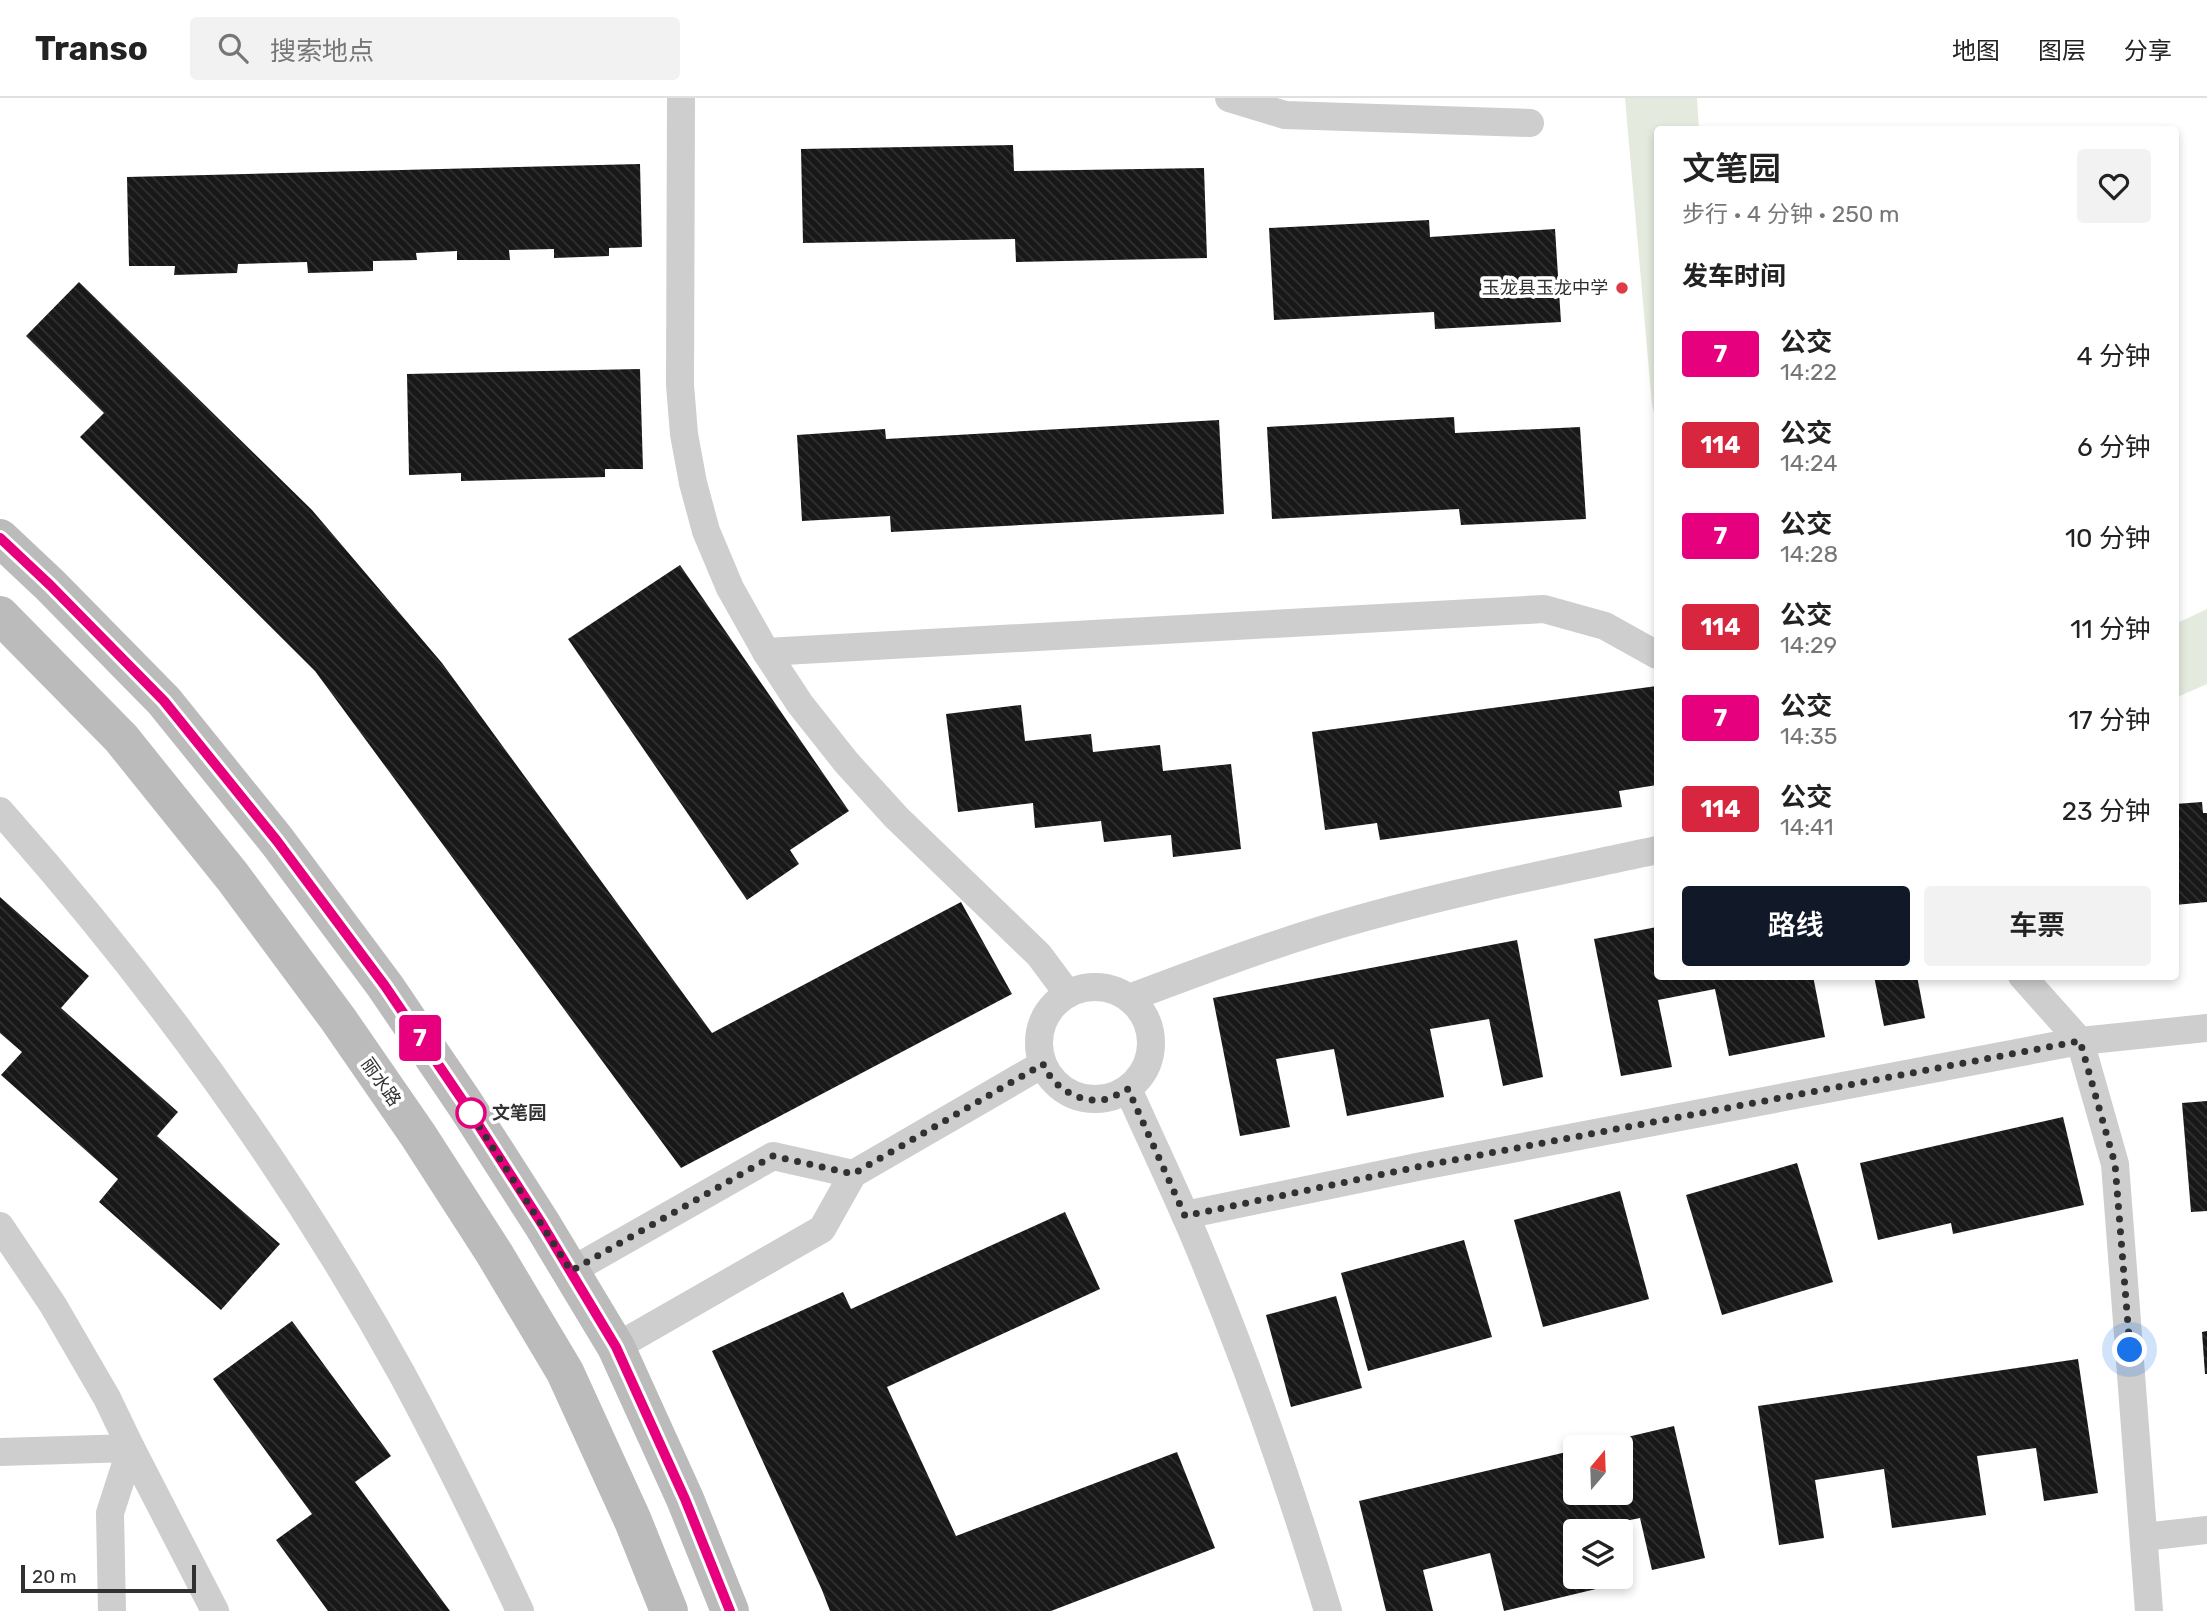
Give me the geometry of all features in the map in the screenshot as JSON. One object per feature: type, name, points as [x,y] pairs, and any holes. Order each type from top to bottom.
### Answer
[{"type":"street","points":[[0,538],[164,701],[277,841],[429,1050],[571,1271],[616,1347],[685,1499],[730,1611]]},
{"type":"street","name":"丽水路","points":[[0,615],[121,738],[215,855],[338,1019],[418,1135],[494,1253],[565,1372],[633,1521],[669,1611]]},
{"type":"lane","points":[[681,98],[680,385],[684,434],[706,531],[730,588],[766,652],[800,704],[846,762],[896,817],[1039,955],[1068,994]]},
{"type":"lane","points":[[1229,98],[1285,115],[1530,123]]},
{"type":"lane","points":[[766,652],[1544,609],[1605,626],[1654,653]]},
{"type":"lane","points":[[0,811],[50,867],[146,987],[237,1112],[323,1241],[401,1373],[473,1510],[520,1611]]},
{"type":"lane","points":[[1129,998],[1245,954],[1364,917],[1459,892],[1654,851]]},
{"type":"lane","points":[[2026,980],[2080,1041],[2115,1164],[2149,1611]]},
{"type":"lane","points":[[1089,988],[1110,989],[1129,998],[1143,1013],[1150,1032],[1151,1053],[1144,1072],[1128,1089],[1107,1099],[1084,1099],[1063,1091],[1047,1074],[1039,1052],[1040,1029],[1050,1008],[1068,994],[1089,988]]},
{"type":"lane","points":[[1185,1216],[1422,1166],[2080,1041],[2207,1028]]},
{"type":"lane","points":[[616,1347],[822,1229],[853,1174],[1043,1064]]},
{"type":"lane","points":[[1128,1089],[1185,1216],[1263,1413],[1328,1611]]},
{"type":"lane","points":[[571,1271],[773,1156],[853,1174]]},
{"type":"lane","points":[[0,1226],[53,1305],[107,1398],[215,1611]]},
{"type":"lane","points":[[0,1452],[131,1448]]},
{"type":"lane","points":[[112,1611],[110,1513],[131,1448]]},
{"type":"lane","points":[[2144,1536],[2207,1530]]},
{"type":"shaded area","points":[[1625,98],[1697,98],[1699,126],[1654,126],[1654,413]]},
{"type":"shaded area","points":[[2207,609],[2207,684],[2179,696],[2179,622]]},
{"type":"building","points":[[1013,145],[1014,171],[1204,168],[1207,258],[1016,262],[1015,239],[803,243],[801,149]]},
{"type":"building","points":[[640,164],[642,247],[609,248],[609,256],[554,258],[554,249],[509,250],[510,260],[457,260],[457,251],[416,253],[417,260],[373,261],[373,271],[308,273],[307,262],[238,264],[237,273],[174,275],[175,266],[129,266],[127,177]]},
{"type":"building","points":[[1429,220],[1430,237],[1555,229],[1561,322],[1435,329],[1434,312],[1274,320],[1269,228]]},
{"type":"building","points":[[79,282],[312,510],[442,663],[712,1033],[961,902],[1012,994],[681,1168],[315,671],[80,437],[104,413],[26,336]]},
{"type":"building","points":[[640,369],[643,469],[605,469],[605,477],[461,481],[461,473],[409,475],[407,374]]},
{"type":"building","points":[[1454,417],[1455,433],[1580,427],[1586,519],[1461,525],[1459,509],[1272,519],[1267,427]]},
{"type":"building","points":[[1219,420],[1224,514],[891,532],[890,516],[802,521],[797,435],[885,429],[886,439]]},
{"type":"building","points":[[680,565],[849,811],[790,850],[799,864],[747,900],[568,639]]},
{"type":"building","points":[[1654,686],[1654,785],[1619,791],[1622,807],[1380,840],[1377,823],[1325,830],[1312,732]]},
{"type":"building","points":[[1021,705],[1025,741],[1091,734],[1093,752],[1160,745],[1163,771],[1231,764],[1241,849],[1173,857],[1171,835],[1104,842],[1101,821],[1035,828],[1033,803],[958,812],[946,714]]},
{"type":"building","points":[[2202,802],[2203,813],[2207,813],[2207,902],[2179,905],[2179,804]]},
{"type":"building","points":[[0,897],[89,976],[61,1008],[178,1112],[157,1136],[280,1244],[221,1310],[99,1202],[118,1179],[1,1075],[22,1052],[0,1033]]},
{"type":"building","points":[[1654,928],[1654,980],[1814,980],[1825,1037],[1729,1056],[1715,989],[1658,1000],[1672,1067],[1621,1076],[1594,939]]},
{"type":"building","points":[[1517,940],[1543,1077],[1503,1086],[1489,1019],[1430,1029],[1444,1097],[1347,1116],[1334,1049],[1276,1059],[1290,1127],[1240,1136],[1213,998]]},
{"type":"building","points":[[1875,980],[1918,980],[1925,1018],[1884,1026]]},
{"type":"building","points":[[2207,1101],[2207,1211],[2191,1212],[2182,1103]]},
{"type":"building","points":[[2063,1117],[2084,1205],[1953,1234],[1951,1223],[1878,1240],[1860,1163]]},
{"type":"building","points":[[1797,1163],[1833,1282],[1722,1315],[1686,1195]]},
{"type":"building","points":[[1620,1191],[1649,1299],[1543,1327],[1514,1220]]},
{"type":"building","points":[[1065,1212],[1100,1289],[887,1387],[956,1536],[1177,1452],[1215,1548],[1051,1611],[830,1611],[712,1351],[843,1292],[851,1309]]},
{"type":"building","points":[[1464,1240],[1492,1337],[1368,1371],[1341,1273]]},
{"type":"building","points":[[1336,1296],[1362,1388],[1291,1407],[1266,1315]]},
{"type":"building","points":[[292,1321],[391,1456],[355,1482],[450,1611],[328,1611],[276,1540],[312,1514],[213,1379]]},
{"type":"building","points":[[2207,1331],[2207,1374],[2205,1374],[2202,1332]]},
{"type":"building","points":[[2078,1359],[2098,1493],[2044,1501],[2036,1448],[1977,1456],[1986,1515],[1892,1528],[1884,1469],[1815,1480],[1824,1538],[1779,1545],[1758,1406]]},
{"type":"building","points":[[1674,1426],[1705,1558],[1652,1570],[1640,1518],[1563,1519],[1563,1589],[1596,1589],[1504,1611],[1490,1553],[1423,1570],[1433,1611],[1386,1611],[1359,1501],[1563,1453],[1563,1505],[1633,1505],[1633,1436]]},
{"type":"bus line","name":"7","points":[[0,538],[164,701],[277,841],[385,986],[542,1224],[616,1347],[685,1499],[730,1611]]},
{"type":"place","name":"玉龙县玉龙中学","points":[[1622,288]]},
{"type":"place","name":"文笔园","points":[[471,1113]]},
{"type":"route","points":[[471,1113],[465,1104],[571,1271],[773,1156],[853,1174],[1043,1064],[1047,1074],[1063,1091],[1084,1099],[1107,1099],[1128,1089],[1185,1216],[1422,1166],[2080,1041],[2115,1164],[2130,1350]]}]
